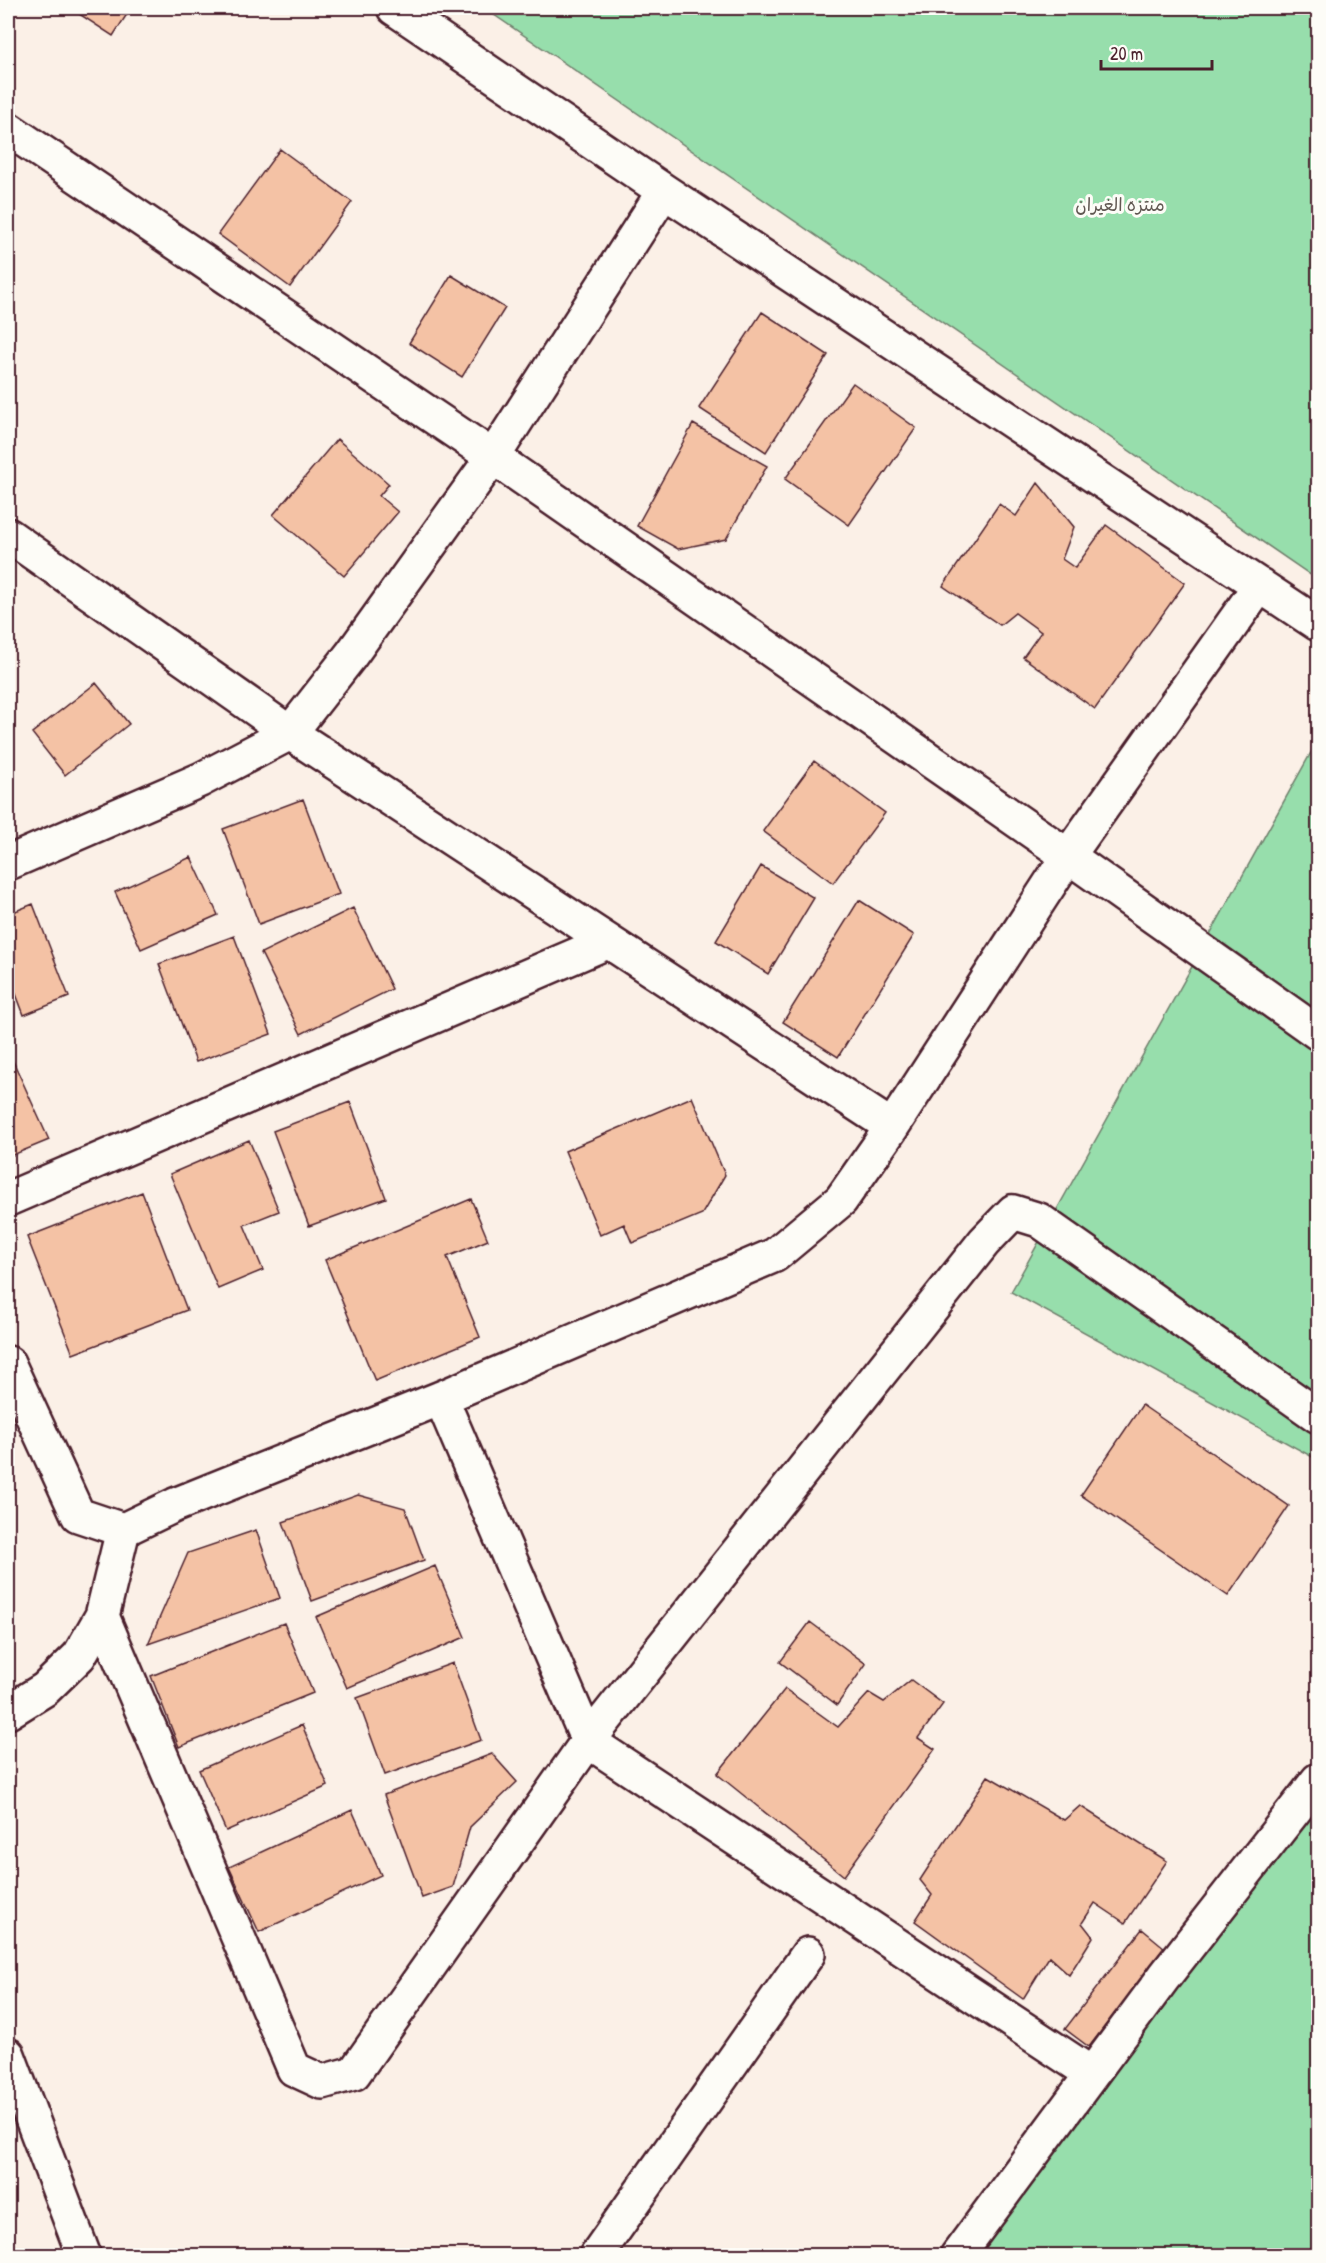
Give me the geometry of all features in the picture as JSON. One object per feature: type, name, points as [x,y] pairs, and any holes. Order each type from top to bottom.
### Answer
[{"type":"street","points":[[394,8],[664,191],[1318,624]]},
{"type":"street","points":[[8,129],[493,457],[1068,856],[1318,1033]]},
{"type":"street","points":[[8,863],[200,780],[290,734],[351,655],[493,457],[664,191]]},
{"type":"street","points":[[8,535],[290,734],[892,1127]]},
{"type":"street","points":[[8,1363],[78,1515],[123,1530],[175,1504],[441,1398],[775,1255],[841,1200],[892,1127],[1068,856],[1260,585]]},
{"type":"street","points":[[8,1200],[608,942]]},
{"type":"street","points":[[102,1616],[294,2069],[322,2082],[354,2073],[588,1741],[984,1242],[1013,1212],[1040,1220],[1318,1416]]},
{"type":"street","points":[[441,1398],[588,1741],[1092,2074]]},
{"type":"street","points":[[8,1712],[45,1689],[79,1656],[102,1616],[123,1530]]},
{"type":"street","points":[[957,2256],[1164,1977],[1318,1780]]},
{"type":"street","points":[[596,2256],[808,1954]]},
{"type":"street","points":[[8,2055],[84,2256]]},
{"type":"green space","name":"منتزه الغيران","points":[[484,8],[1318,8],[1318,580]]},
{"type":"green space","points":[[1318,740],[1318,1460],[1011,1292]]},
{"type":"green space","points":[[1318,1770],[1318,2255],[957,2256]]},
{"type":"building","points":[[70,8],[131,8],[113,36]]},
{"type":"building","points":[[280,149],[352,202],[290,287],[218,234]]},
{"type":"building","points":[[451,275],[505,308],[462,377],[409,343]]},
{"type":"building","points":[[762,312],[828,355],[766,452],[699,408]]},
{"type":"building","points":[[853,383],[916,428],[849,525],[785,479]]},
{"type":"building","points":[[693,424],[767,466],[726,539],[678,549],[637,526]]},
{"type":"building","points":[[337,439],[389,484],[379,496],[398,512],[344,576],[273,515]]},
{"type":"building","points":[[1038,483],[1074,527],[1062,559],[1075,568],[1106,525],[1185,583],[1095,709],[1023,657],[1041,632],[1015,613],[1000,625],[943,586],[999,504],[1016,516]]},
{"type":"building","points":[[96,683],[129,724],[65,775],[32,733]]},
{"type":"building","points":[[814,761],[885,813],[833,883],[763,831]]},
{"type":"building","points":[[303,799],[339,894],[259,924],[223,829]]},
{"type":"building","points":[[191,857],[218,915],[141,949],[115,892]]},
{"type":"building","points":[[761,866],[814,898],[768,974],[716,941]]},
{"type":"building","points":[[859,900],[914,935],[838,1057],[783,1022]]},
{"type":"building","points":[[33,904],[69,997],[24,1015],[8,973],[8,914]]},
{"type":"building","points":[[353,908],[392,989],[301,1034],[261,953]]},
{"type":"building","points":[[234,936],[271,1034],[196,1062],[159,964]]},
{"type":"building","points":[[8,1050],[49,1140],[8,1157]]},
{"type":"building","points":[[692,1097],[725,1175],[702,1214],[632,1243],[624,1224],[600,1235],[565,1151]]},
{"type":"building","points":[[350,1102],[386,1198],[309,1226],[273,1131]]},
{"type":"building","points":[[249,1140],[279,1211],[244,1225],[263,1270],[218,1289],[170,1174]]},
{"type":"building","points":[[142,1192],[187,1310],[73,1354],[27,1237]]},
{"type":"building","points":[[471,1199],[488,1240],[447,1257],[480,1337],[375,1381],[325,1260]]},
{"type":"building","points":[[1142,1405],[1289,1506],[1228,1596],[1081,1495]]},
{"type":"building","points":[[358,1495],[405,1508],[424,1560],[312,1601],[283,1522]]},
{"type":"building","points":[[256,1530],[280,1598],[148,1644],[188,1553]]},
{"type":"building","points":[[435,1566],[465,1637],[347,1688],[316,1617]]},
{"type":"building","points":[[810,1622],[866,1664],[837,1705],[780,1662]]},
{"type":"building","points":[[284,1623],[313,1693],[179,1747],[151,1676]]},
{"type":"building","points":[[453,1663],[481,1740],[385,1775],[357,1698]]},
{"type":"building","points":[[911,1680],[943,1704],[918,1738],[935,1749],[844,1876],[717,1774],[785,1689],[838,1727],[869,1693],[884,1702]]},
{"type":"building","points":[[302,1725],[328,1786],[226,1831],[199,1770]]},
{"type":"building","points":[[492,1754],[517,1782],[470,1827],[453,1887],[422,1898],[384,1795]]},
{"type":"building","points":[[988,1776],[1064,1820],[1080,1806],[1167,1861],[1125,1923],[1095,1903],[1082,1923],[1093,1937],[1069,1975],[1049,1957],[1023,1999],[915,1921],[932,1895],[920,1880]]},
{"type":"building","points":[[352,1810],[381,1875],[259,1932],[229,1867]]},
{"type":"building","points":[[1142,1929],[1165,1948],[1089,2047],[1065,2029]]}]
